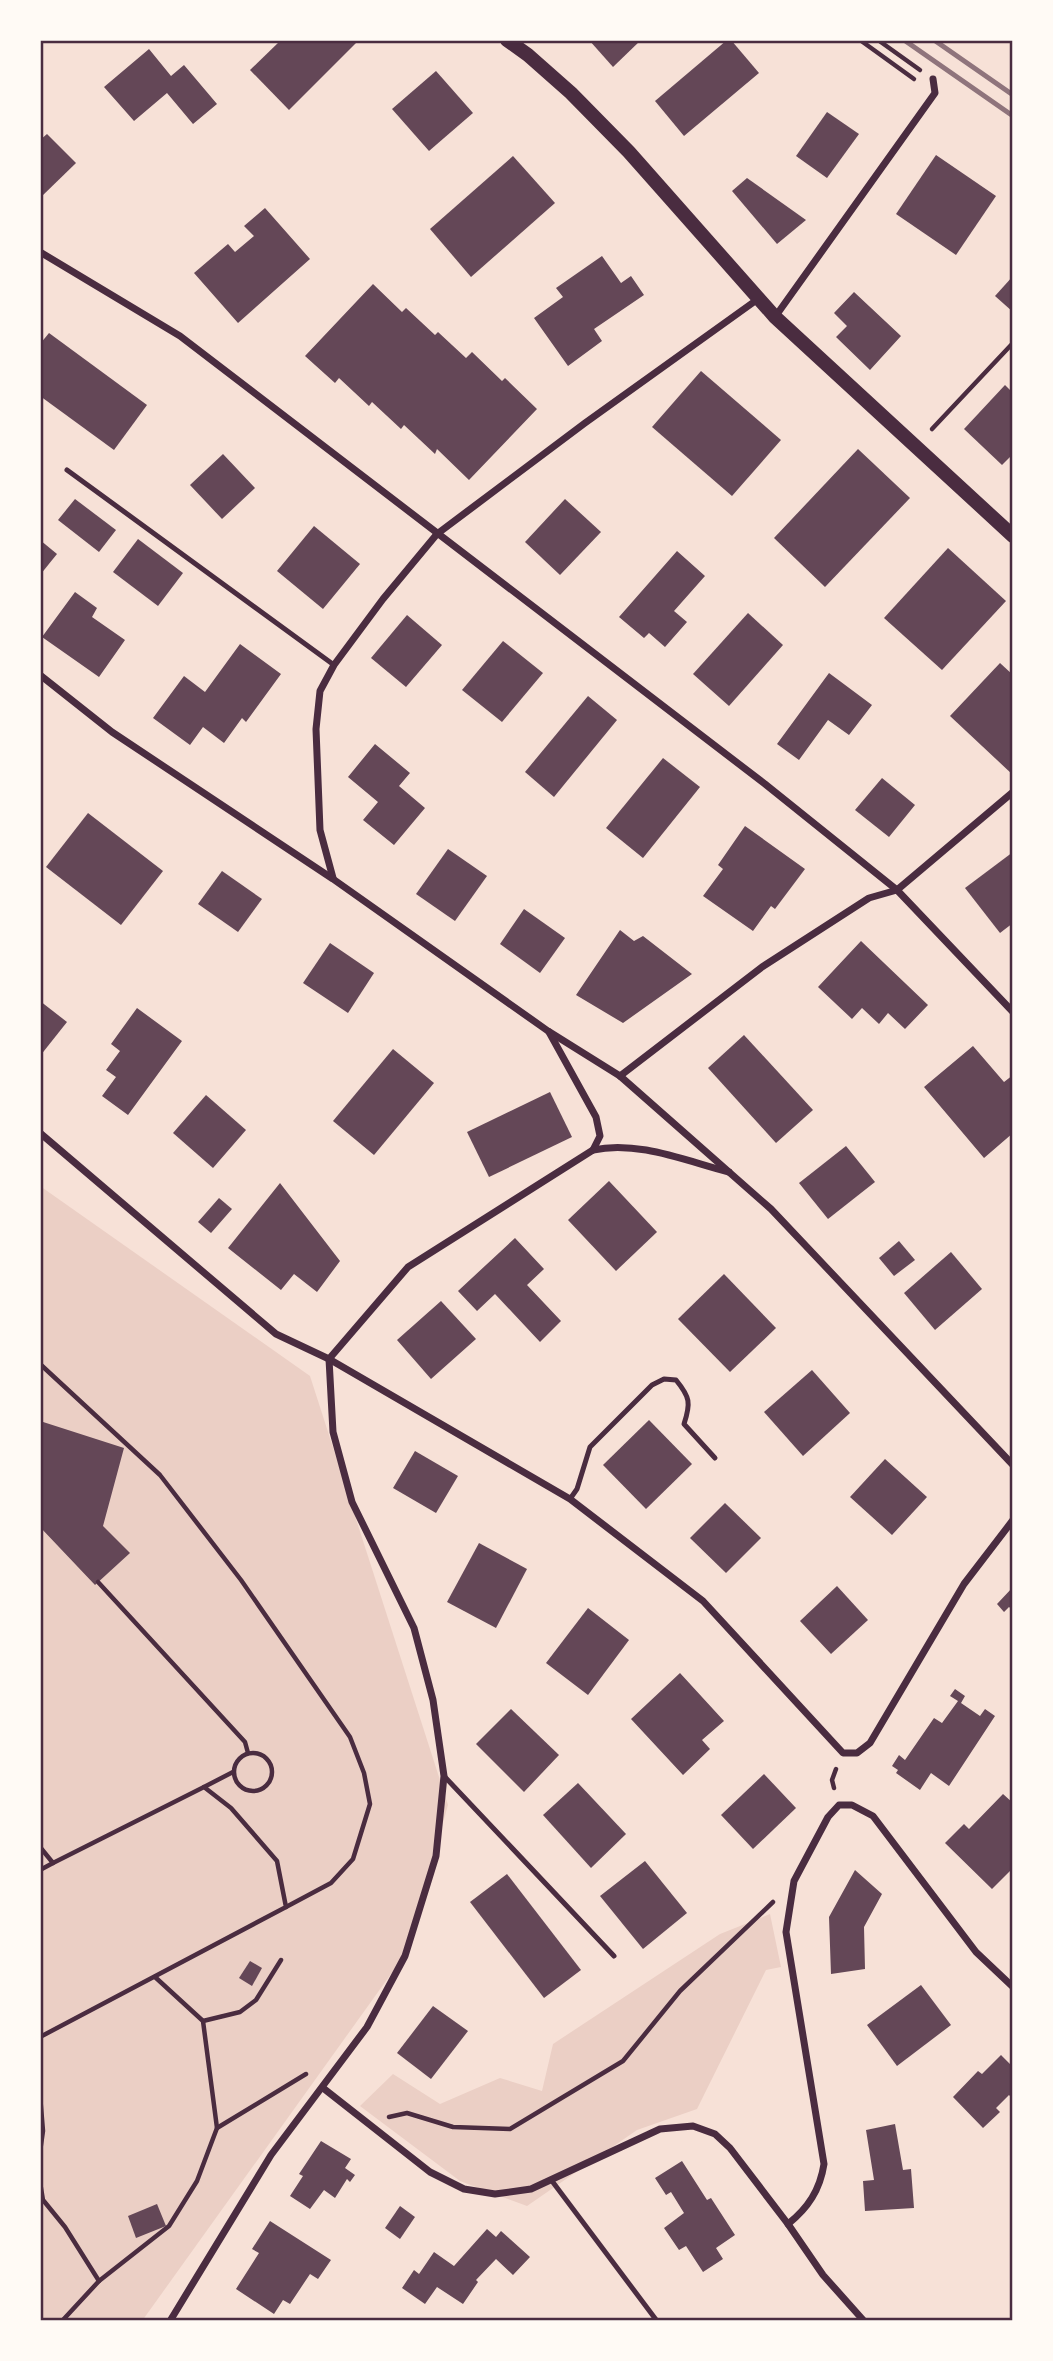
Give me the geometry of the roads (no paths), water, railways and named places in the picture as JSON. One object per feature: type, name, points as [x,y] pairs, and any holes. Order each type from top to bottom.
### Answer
[{"type":"main road","points":[[507,40],[571,93],[619,142],[775,317],[1013,536]]},
{"type":"street","points":[[775,317],[935,93],[933,79]]},
{"type":"street","points":[[40,252],[180,336],[765,784],[897,890],[1013,1012]]},
{"type":"street","points":[[334,879],[320,830],[316,729],[320,691],[334,666],[383,599],[437,534],[758,299]]},
{"type":"street","points":[[40,675],[112,732],[334,879],[548,1031],[620,1076],[771,1209],[1013,1465]]},
{"type":"street","points":[[620,1076],[762,967],[869,898],[897,890],[1013,792]]},
{"type":"street","points":[[548,1031],[596,1117],[600,1136],[593,1150]]},
{"type":"street","points":[[40,1133],[276,1334],[330,1359],[570,1499],[703,1601],[843,1753],[857,1753],[870,1742],[964,1584],[1013,1520]]},
{"type":"street","points":[[170,2321],[271,2155],[367,2027],[405,1956],[436,1856],[444,1776],[433,1700],[414,1628],[352,1502],[333,1432],[330,1359],[408,1267],[593,1150],[612,1146],[632,1148],[730,1172]]},
{"type":"street","points":[[788,2224],[802,2213],[815,2194],[824,2164],[786,1932],[794,1881],[828,1817],[839,1805],[852,1805],[873,1816],[976,1952],[1013,1987]]},
{"type":"street","points":[[323,2088],[430,2172],[464,2189],[495,2194],[531,2189],[660,2129],[693,2126],[715,2134],[730,2148],[823,2275],[864,2321]]},
{"type":"lane","points":[[67,470],[334,666]]},
{"type":"lane","points":[[570,1499],[590,1447],[652,1385],[664,1379],[676,1380],[686,1392],[690,1407],[684,1424],[715,1458]]},
{"type":"lane","points":[[444,1776],[614,1956]]},
{"type":"lane","points":[[552,2180],[657,2321]]},
{"type":"railway","points":[[904,40],[1013,116]]},
{"type":"railway","points":[[934,40],[1013,95]]}]
